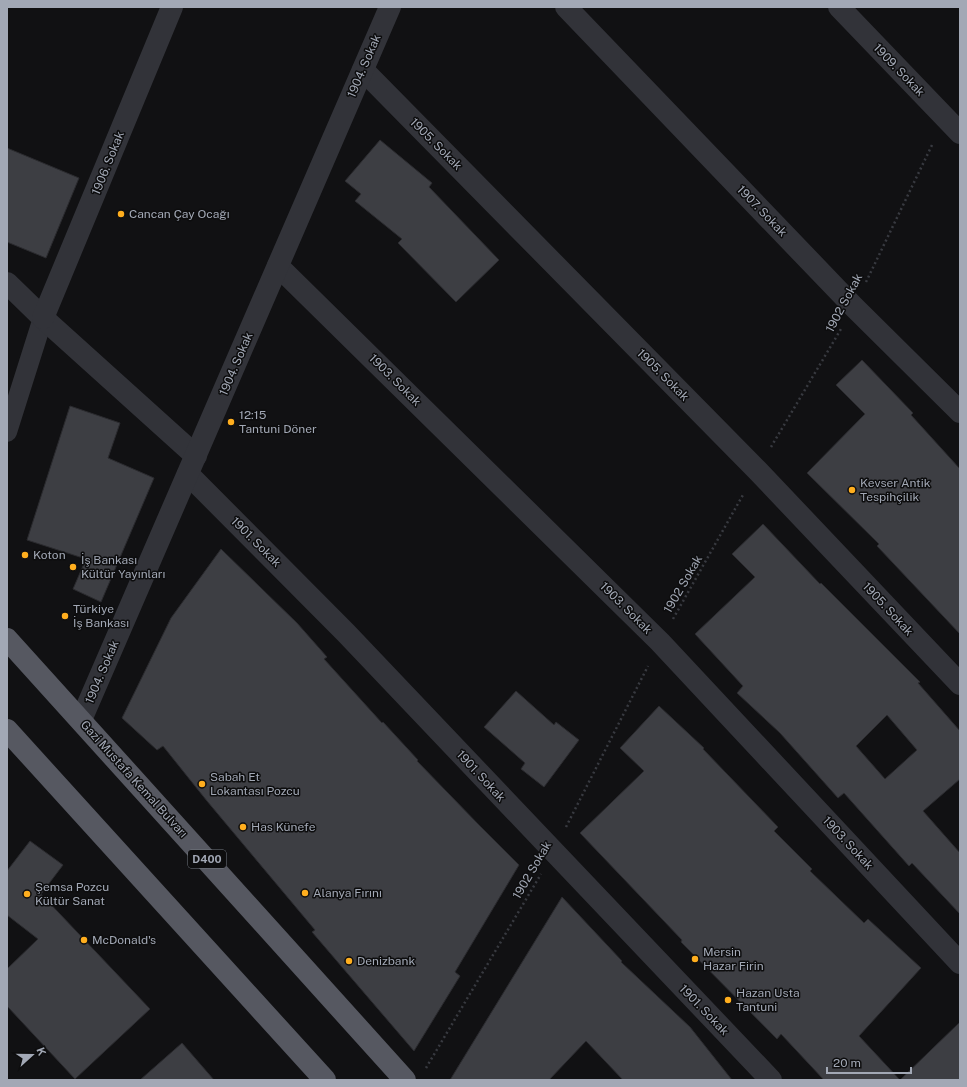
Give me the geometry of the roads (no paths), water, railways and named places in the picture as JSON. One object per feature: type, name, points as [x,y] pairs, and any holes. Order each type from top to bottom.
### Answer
[{"type":"highway","name":"Gazi Mustafa Kemal Bulvarı","points":[[7,639],[414,1077]]},
{"type":"highway","points":[[7,730],[325,1080]]},
{"type":"street","name":"1906. Sokak","points":[[43,318],[172,7]]},
{"type":"street","name":"1904. Sokak","points":[[82,720],[390,7]]},
{"type":"street","name":"1907. Sokak","points":[[566,7],[854,306],[960,412]]},
{"type":"street","name":"1909. Sokak","points":[[839,7],[953,126]]},
{"type":"street","name":"1905. Sokak","points":[[363,70],[757,470],[960,684]]},
{"type":"street","name":"1903. Sokak","points":[[278,266],[660,642],[960,963]]},
{"type":"street","name":"1901. Sokak","points":[[7,283],[192,465],[346,633],[771,1080]]},
{"type":"street","points":[[7,432],[43,318]]},
{"type":"place","name":"Cancan Çay Ocağı","points":[[121,214]]},
{"type":"place","name":"12:15 Tantuni Döner","points":[[231,422]]},
{"type":"place","name":"Kevser Antik Tespihçilik","points":[[852,490]]},
{"type":"place","name":"Koton","points":[[25,555]]},
{"type":"place","name":"İş Bankası Kültür Yayınları","points":[[73,567]]},
{"type":"place","name":"Türkiye İş Bankası","points":[[65,616]]},
{"type":"place","name":"Sabah Et Lokantası Pozcu","points":[[202,784]]},
{"type":"place","name":"Has Künefe","points":[[243,827]]},
{"type":"place","name":"Alanya Fırını","points":[[305,893]]},
{"type":"place","name":"Şemsa Pozcu Kültür Sanat","points":[[27,894]]},
{"type":"place","name":"McDonald's","points":[[84,940]]},
{"type":"place","name":"Mersin Hazar Firin","points":[[695,959]]},
{"type":"place","name":"Denizbank","points":[[349,961]]},
{"type":"place","name":"Hazan Usta Tantuni","points":[[728,1000]]}]
